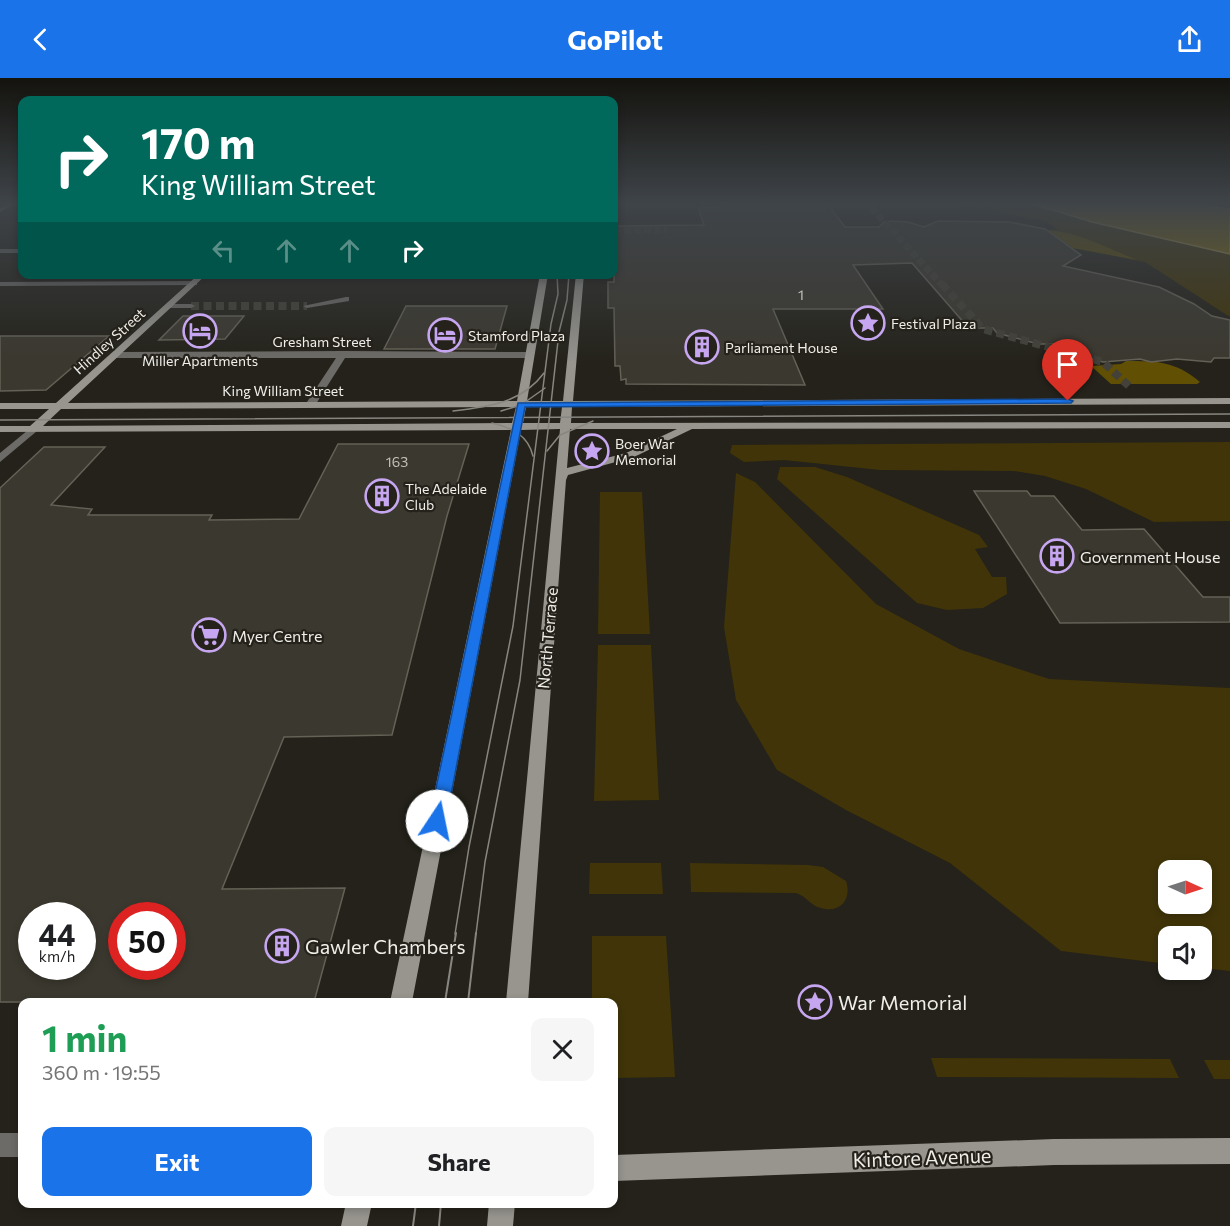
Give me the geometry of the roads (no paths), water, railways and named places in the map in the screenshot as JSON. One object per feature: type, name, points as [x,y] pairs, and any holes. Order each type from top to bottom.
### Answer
[{"type":"main road","name":"Hindley Street","points":[[33,429],[198,279]]},
{"type":"main road","points":[[402,998],[521,405],[543,279]]},
{"type":"main road","name":"North Terrace","points":[[517,998],[560,480],[580,279]]},
{"type":"main road","points":[[1102,401],[1128,426]]},
{"type":"main road","name":"King William Street","points":[[0,406],[1230,401]]},
{"type":"main road","points":[[560,480],[564,473],[571,470],[630,455],[681,430],[703,425]]},
{"type":"main road","points":[[0,429],[1230,425]]},
{"type":"main road","name":"Kintore Avenue","points":[[618,1168],[1054,1152],[1230,1150]]},
{"type":"main road","points":[[354,1226],[358,1208]]},
{"type":"main road","points":[[500,1226],[502,1208]]},
{"type":"street","points":[[0,284],[194,283]]},
{"type":"street","points":[[308,306],[346,299]]},
{"type":"street","points":[[169,306],[191,306]]},
{"type":"street","points":[[310,405],[343,354]]},
{"type":"street","name":"Gresham Street","points":[[115,355],[530,355]]},
{"type":"street","points":[[0,459],[33,429]]},
{"type":"street","points":[[0,1145],[18,1144]]},
{"type":"tunnel","points":[[915,256],[943,286]]},
{"type":"tunnel","points":[[942,284],[983,329],[1103,362],[1130,387]]},
{"type":"tunnel","points":[[191,306],[307,306]]},
{"type":"tram line","points":[[543,390],[551,324],[558,294],[557,279]]},
{"type":"tram line","points":[[549,417],[559,332],[567,300],[569,279]]},
{"type":"tram line","points":[[453,411],[479,408],[515,397],[535,383],[544,373]]},
{"type":"tram line","points":[[501,411],[521,405],[543,390]]},
{"type":"tram line","points":[[539,417],[543,390]]},
{"type":"tram line","points":[[549,417],[1230,414]]},
{"type":"tram line","points":[[0,420],[539,417]]},
{"type":"tram line","points":[[455,934],[469,847],[513,626],[539,417]]},
{"type":"tram line","points":[[539,417],[549,417]]},
{"type":"tram line","points":[[476,934],[485,862],[520,680],[549,417]]},
{"type":"tram line","points":[[547,451],[560,435],[593,421]]},
{"type":"tram line","points":[[492,423],[506,427],[523,438],[533,456]]},
{"type":"tram line","points":[[446,998],[456,933]]},
{"type":"tram line","points":[[468,998],[476,933]]},
{"type":"tram line","points":[[413,1226],[415,1208]]},
{"type":"tram line","points":[[439,1226],[441,1208]]},
{"type":"place","name":"Festival Plaza","points":[[868,323]]},
{"type":"place","name":"Miller Apartments","points":[[200,331]]},
{"type":"place","name":"Stamford Plaza","points":[[445,335]]},
{"type":"place","name":"Parliament House","points":[[702,347]]},
{"type":"place","name":"Boer War Memorial","points":[[592,451]]},
{"type":"place","name":"The Adelaide Club","points":[[382,496]]},
{"type":"place","name":"Government House","points":[[1057,556]]},
{"type":"place","name":"Myer Centre","points":[[209,635]]},
{"type":"place","name":"Gawler Chambers","points":[[282,946]]},
{"type":"place","name":"War Memorial","points":[[815,1002]]}]
